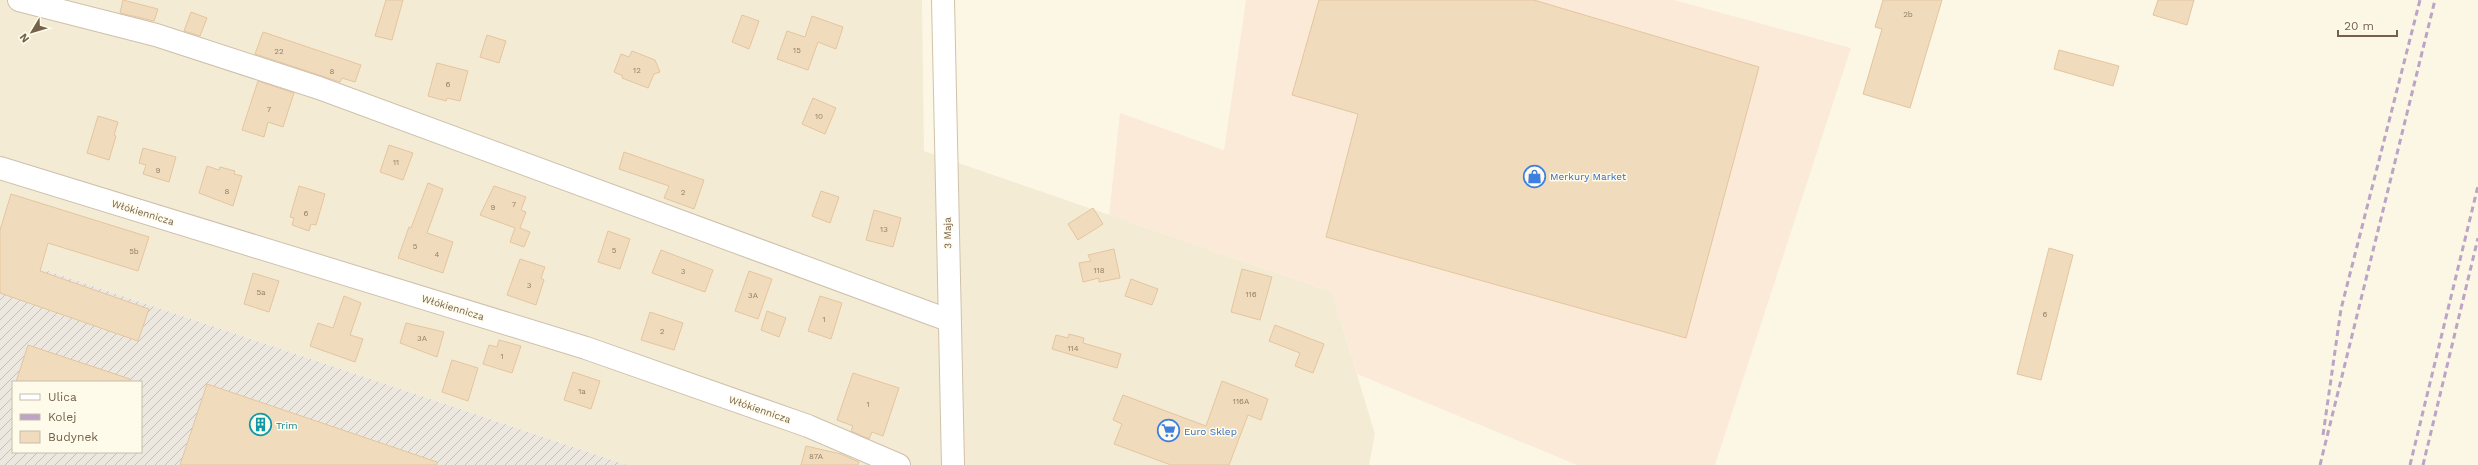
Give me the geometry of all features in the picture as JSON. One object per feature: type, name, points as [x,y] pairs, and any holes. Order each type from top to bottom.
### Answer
[{"type":"street","points":[[19,0],[156,35],[319,88],[948,320]]},
{"type":"street","name":"3 Maja","points":[[943,0],[948,320],[953,465]]},
{"type":"street","name":"Włókiennicza","points":[[0,168],[586,348],[808,426],[899,465]]},
{"type":"shaded area","points":[[0,0],[922,0],[924,151],[1332,292],[1375,434],[1369,465],[627,465],[0,255]]},
{"type":"shaded area","points":[[1246,0],[1674,0],[1851,48],[1715,465],[1577,465],[1357,374],[1332,292],[1109,215],[1120,113],[1224,150]]},
{"type":"shaded area","points":[[0,255],[627,465],[0,465]]},
{"type":"building","points":[[123,0],[158,9],[154,21],[120,13]]},
{"type":"building","points":[[386,0],[403,0],[392,40],[375,36]]},
{"type":"building","name":"Merkury Market","points":[[1319,0],[1534,0],[1759,67],[1686,338],[1326,237],[1358,114],[1292,95]]},
{"type":"building","points":[[1883,0],[1942,0],[1910,108],[1863,94],[1882,29],[1875,27]]},
{"type":"building","points":[[2158,0],[2194,0],[2187,25],[2153,15]]},
{"type":"building","points":[[191,12],[207,18],[200,36],[184,31]]},
{"type":"building","points":[[742,15],[759,21],[749,49],[732,42]]},
{"type":"building","points":[[812,16],[843,27],[836,49],[818,42],[808,70],[777,59],[787,31],[805,37]]},
{"type":"building","points":[[263,32],[361,65],[355,82],[342,78],[340,82],[255,54]]},
{"type":"building","points":[[487,35],[506,41],[499,63],[480,57]]},
{"type":"building","points":[[2059,50],[2119,66],[2113,86],[2054,69]]},
{"type":"building","points":[[632,51],[655,60],[660,72],[654,74],[648,88],[622,78],[623,76],[614,72],[621,54],[629,57]]},
{"type":"building","points":[[437,63],[468,71],[460,101],[447,98],[446,101],[428,96]]},
{"type":"building","points":[[258,81],[294,93],[283,127],[268,122],[264,137],[242,130]]},
{"type":"building","points":[[813,98],[836,108],[825,134],[802,124]]},
{"type":"building","points":[[98,116],[118,122],[114,135],[116,136],[109,160],[87,153]]},
{"type":"building","points":[[389,145],[413,153],[403,180],[380,172]]},
{"type":"building","points":[[143,148],[176,157],[169,182],[143,174],[146,165],[139,163]]},
{"type":"building","points":[[624,152],[704,180],[694,209],[664,198],[669,186],[619,169]]},
{"type":"building","points":[[207,166],[219,170],[220,167],[235,171],[234,174],[242,176],[233,206],[199,193]]},
{"type":"building","points":[[428,183],[443,189],[427,233],[453,242],[443,273],[398,258],[409,227],[411,228]]},
{"type":"building","points":[[299,186],[325,194],[316,225],[311,224],[309,231],[292,225],[294,218],[290,217]]},
{"type":"building","points":[[494,186],[526,197],[521,210],[526,212],[520,228],[530,232],[524,247],[510,242],[515,228],[480,215]]},
{"type":"building","points":[[821,191],[839,197],[830,223],[812,216]]},
{"type":"building","points":[[11,194],[149,237],[138,271],[48,243],[40,271],[149,309],[138,341],[0,293],[0,230]]},
{"type":"building","points":[[1093,208],[1103,224],[1078,240],[1068,224]]},
{"type":"building","points":[[874,210],[901,218],[893,247],[866,240]]},
{"type":"building","points":[[608,231],[630,239],[620,269],[598,262]]},
{"type":"building","points":[[2049,248],[2073,255],[2041,380],[2017,374]]},
{"type":"building","points":[[1114,249],[1120,278],[1099,282],[1099,278],[1083,282],[1079,263],[1091,261],[1088,255]]},
{"type":"building","points":[[661,250],[713,270],[705,292],[652,273]]},
{"type":"building","points":[[520,259],[545,267],[541,278],[544,280],[536,305],[507,295]]},
{"type":"building","points":[[1242,269],[1272,277],[1260,320],[1231,312]]},
{"type":"building","points":[[749,271],[772,279],[758,319],[735,311]]},
{"type":"building","points":[[253,273],[279,281],[269,312],[244,304]]},
{"type":"building","points":[[1131,279],[1158,289],[1152,305],[1125,296]]},
{"type":"building","points":[[344,296],[361,303],[350,335],[363,339],[355,362],[310,346],[318,323],[333,328]]},
{"type":"building","points":[[820,296],[842,303],[831,339],[808,331]]},
{"type":"building","points":[[767,311],[786,318],[779,337],[761,330]]},
{"type":"building","points":[[650,312],[683,323],[674,350],[641,340]]},
{"type":"building","points":[[406,323],[444,332],[437,357],[400,343]]},
{"type":"building","points":[[1275,325],[1324,344],[1313,373],[1295,366],[1300,353],[1269,341]]},
{"type":"building","points":[[1069,334],[1084,338],[1083,343],[1121,354],[1117,368],[1052,349],[1056,335],[1068,338]]},
{"type":"building","points":[[499,340],[521,346],[512,373],[483,364],[489,345],[497,347]]},
{"type":"building","points":[[28,345],[130,379],[130,381],[16,381]]},
{"type":"building","points":[[452,360],[478,368],[468,401],[442,392]]},
{"type":"building","points":[[573,372],[600,381],[591,409],[564,400]]},
{"type":"building","points":[[853,373],[899,388],[883,436],[872,432],[869,439],[851,431],[853,426],[837,420]]},
{"type":"building","name":"Euro Sklep","points":[[1222,381],[1268,399],[1261,420],[1248,415],[1229,465],[1171,465],[1114,444],[1122,424],[1113,420],[1123,395],[1206,426]]},
{"type":"building","name":"Trim","points":[[207,384],[437,462],[437,465],[180,465]]},
{"type":"building","points":[[806,446],[841,454],[859,462],[858,465],[801,465]]},
{"type":"railway","points":[[2323,435],[2341,309],[2420,0]]},
{"type":"railway","points":[[2320,465],[2435,0]]},
{"type":"railway","points":[[2410,465],[2478,186]]},
{"type":"railway","points":[[2423,465],[2478,238]]},
{"type":"place","name":"Merkury Market","points":[[1535,176]]},
{"type":"place","name":"Trim","points":[[260,425]]},
{"type":"place","name":"Euro Sklep","points":[[1169,431]]}]
